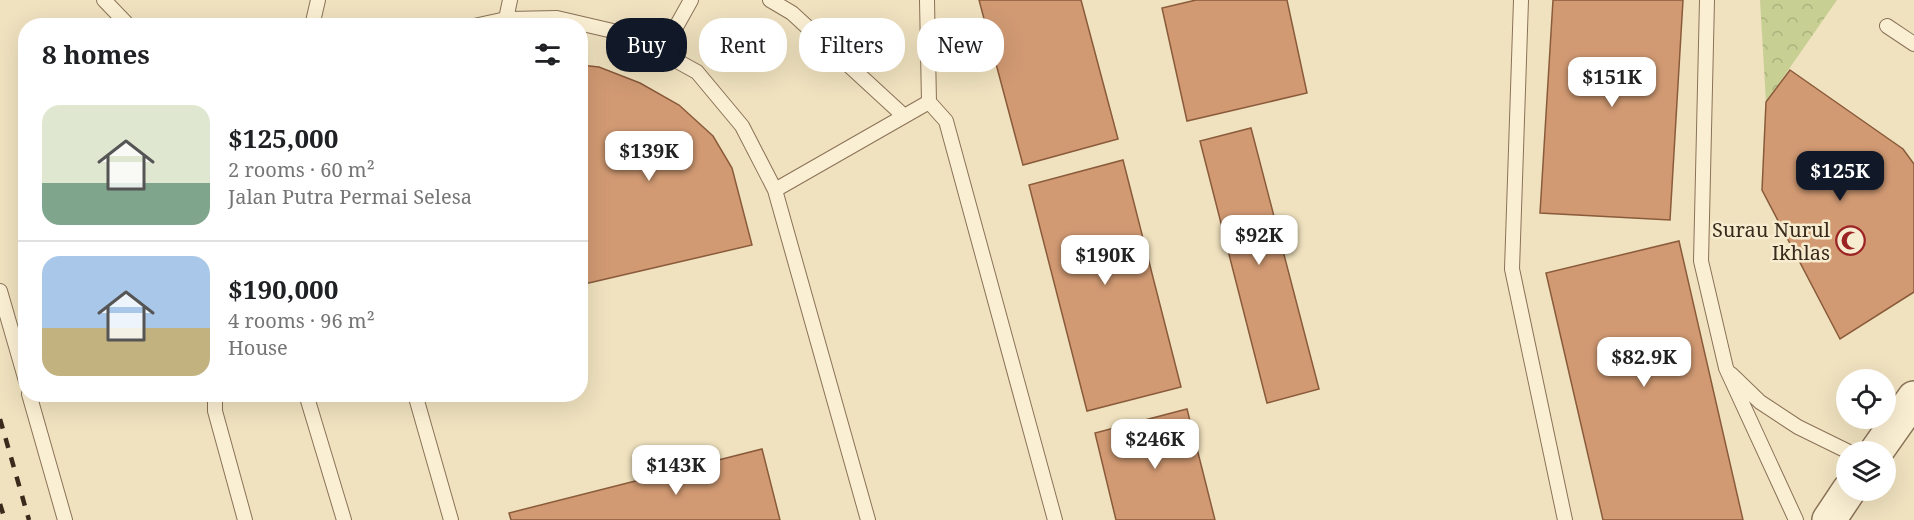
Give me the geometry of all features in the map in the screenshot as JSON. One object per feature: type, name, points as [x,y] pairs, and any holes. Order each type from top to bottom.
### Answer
[{"type":"street","points":[[1884,441],[1914,398]]},
{"type":"street","points":[[1829,520],[1842,501]]},
{"type":"lane","points":[[104,0],[121,18]]},
{"type":"lane","points":[[314,18],[318,0]]},
{"type":"lane","points":[[506,18],[510,0]]},
{"type":"lane","points":[[681,18],[691,0]]},
{"type":"lane","points":[[770,0],[792,14],[904,116]]},
{"type":"lane","points":[[927,0],[928,102],[946,121],[1055,520]]},
{"type":"lane","points":[[1521,0],[1512,269],[1565,520]]},
{"type":"lane","points":[[1707,0],[1701,261],[1726,368],[1796,520]]},
{"type":"lane","points":[[588,25],[606,29]]},
{"type":"lane","points":[[1887,26],[1914,44]]},
{"type":"lane","points":[[687,66],[697,72],[742,126],[775,190],[868,520]]},
{"type":"lane","points":[[775,190],[928,102]]},
{"type":"lane","points":[[0,291],[18,353]]},
{"type":"lane","points":[[1726,368],[1760,402],[1798,427],[1836,446]]},
{"type":"lane","points":[[32,402],[65,520]]},
{"type":"lane","points":[[215,402],[215,411],[245,520]]},
{"type":"lane","points":[[308,402],[344,520]]},
{"type":"lane","points":[[417,402],[452,520]]},
{"type":"green space","points":[[1760,0],[1837,0],[1766,102]]},
{"type":"building","points":[[979,0],[1081,0],[1118,139],[1023,165],[998,72],[1004,72],[1004,18],[984,18]]},
{"type":"building","points":[[1196,0],[1287,0],[1307,93],[1187,121],[1162,8]]},
{"type":"building","points":[[1553,0],[1683,0],[1670,220],[1540,213]]},
{"type":"building","points":[[588,66],[599,67],[606,70],[606,72],[640,83],[679,105],[713,136],[732,168],[752,245],[588,283]]},
{"type":"building","name":"Surau Nurul Ikhlas","points":[[1790,70],[1903,149],[1914,164],[1914,292],[1840,339],[1762,190],[1766,102]]},
{"type":"building","points":[[1251,128],[1319,389],[1267,403],[1200,141]]},
{"type":"building","points":[[1123,160],[1181,387],[1087,411],[1029,185]]},
{"type":"building","points":[[1679,241],[1743,520],[1603,520],[1546,273]]},
{"type":"building","points":[[1187,409],[1215,520],[1116,520],[1095,433]]},
{"type":"building","points":[[762,449],[780,520],[511,520],[509,513]]},
{"type":"railway","points":[[0,419],[29,520]]},
{"type":"railway","points":[[0,504],[5,520]]},
{"type":"place","name":"Surau Nurul Ikhlas","points":[[1851,241]]}]
